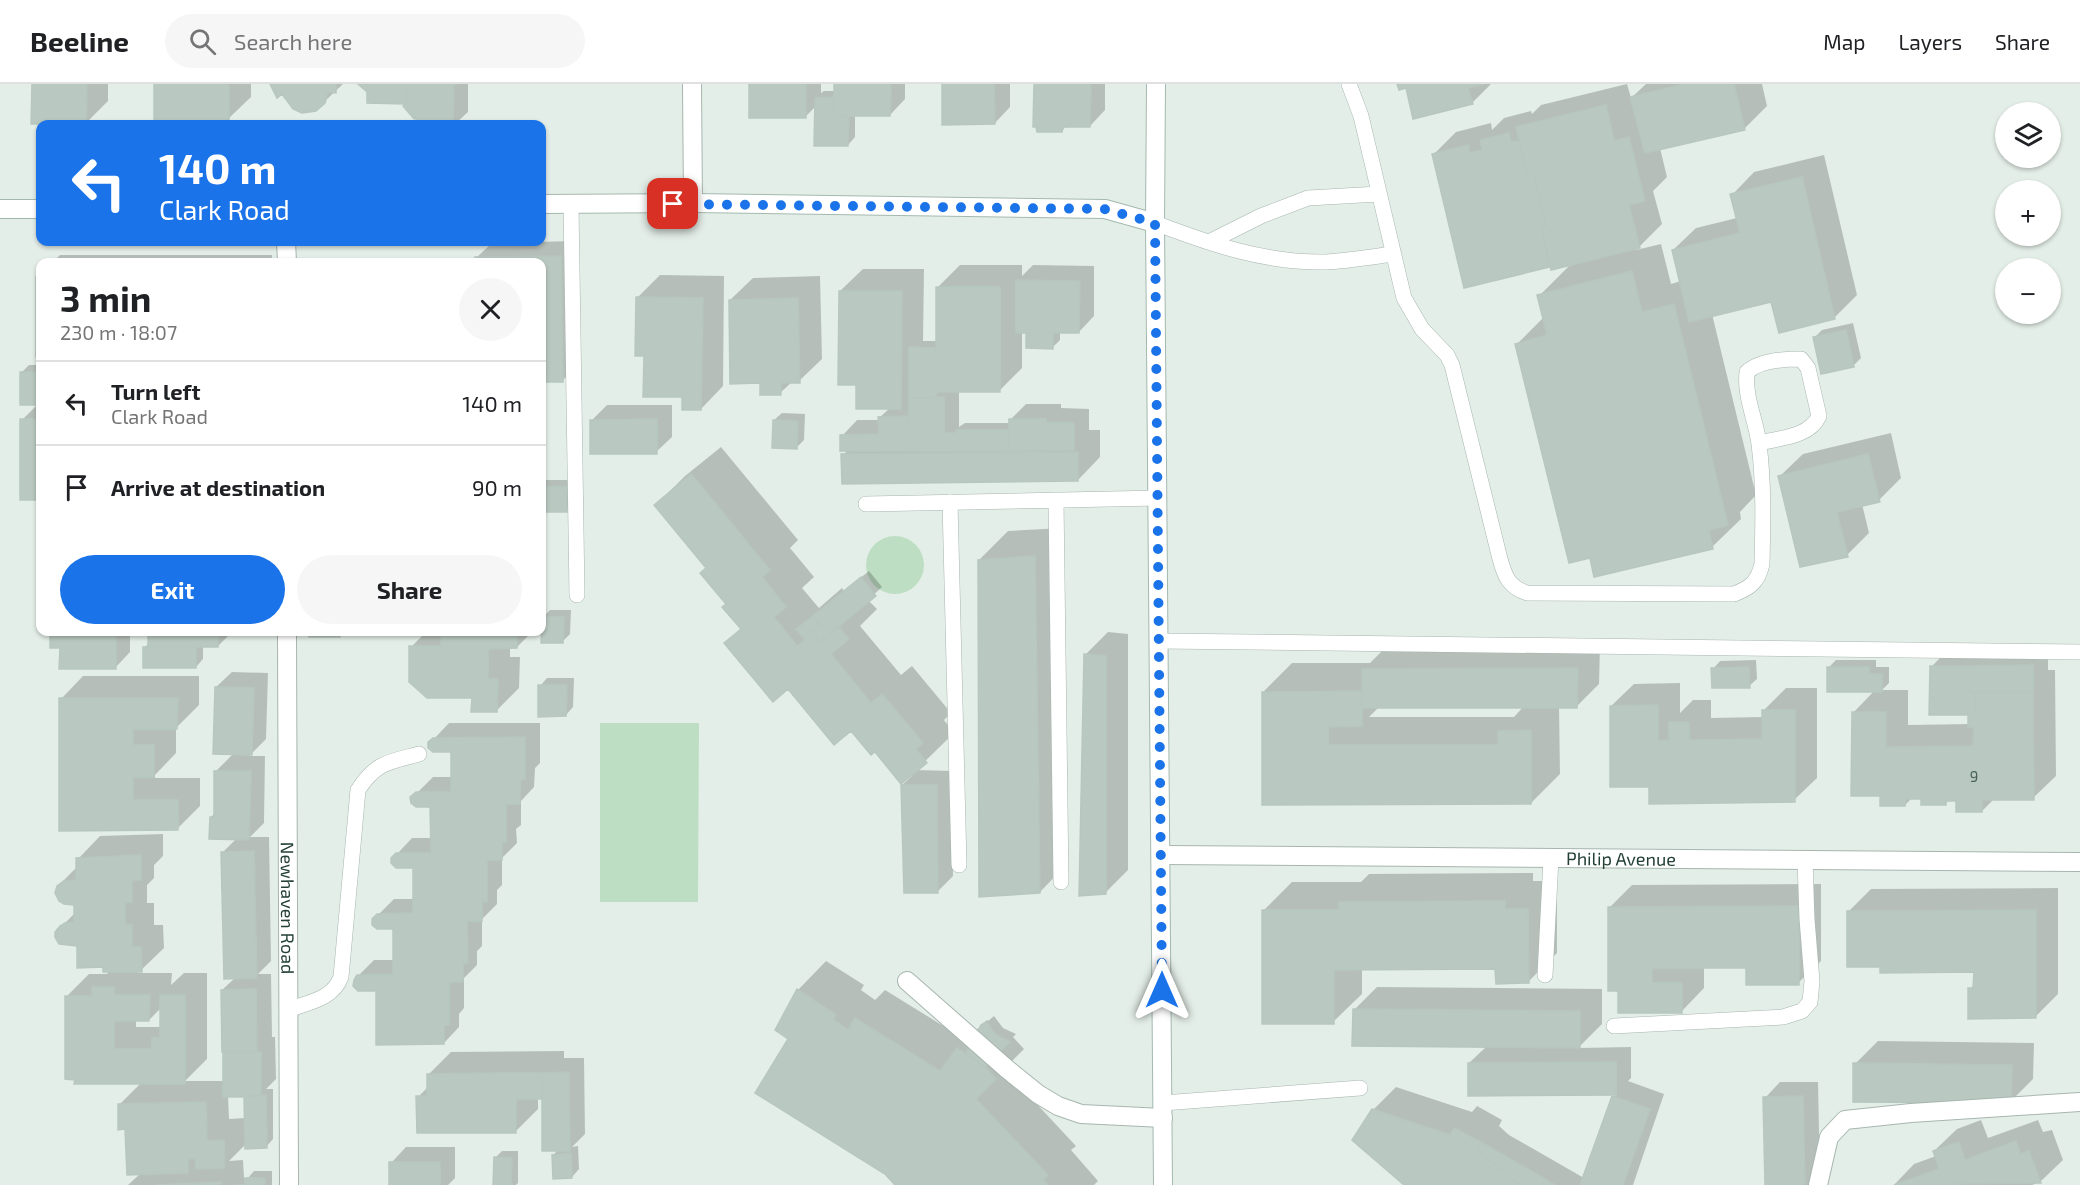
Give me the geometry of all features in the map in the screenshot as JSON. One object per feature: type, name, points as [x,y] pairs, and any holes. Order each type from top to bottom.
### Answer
[{"type":"street","points":[[692,84],[693,203]]},
{"type":"street","points":[[1156,84],[1155,223],[1163,1185]]},
{"type":"street","points":[[546,204],[693,203],[1104,209],[1155,223]]},
{"type":"street","points":[[0,209],[36,208]]},
{"type":"street","name":"Newhaven Road","points":[[287,636],[289,1185]]},
{"type":"street","name":"Philip Avenue","points":[[1162,855],[2080,862]]},
{"type":"street","points":[[907,981],[1007,1069],[1038,1094],[1058,1106],[1082,1114],[1163,1110]]},
{"type":"street","points":[[1818,1185],[1829,1137],[1845,1120],[1911,1113],[2080,1102]]},
{"type":"lane","points":[[1349,84],[1361,116],[1404,298],[1411,312],[1434,343],[1447,355],[1452,365],[1500,559],[1511,585],[1527,593],[1734,594],[1745,590],[1754,584],[1760,575],[1763,496],[1759,442],[1748,391],[1747,372],[1762,364],[1801,359],[1808,368],[1819,416],[1816,422],[1812,428],[1804,432],[1759,442]]},
{"type":"lane","points":[[1209,242],[1261,216],[1308,198],[1380,194]]},
{"type":"lane","points":[[571,204],[577,596]]},
{"type":"lane","points":[[1155,223],[1234,251],[1272,258],[1324,262],[1393,254]]},
{"type":"lane","points":[[866,504],[1158,498]]},
{"type":"lane","points":[[1056,500],[1061,882]]},
{"type":"lane","points":[[950,502],[959,865]]},
{"type":"lane","points":[[1160,641],[2080,652]]},
{"type":"lane","points":[[288,1010],[327,995],[337,988],[341,977],[358,790],[368,775],[382,765],[419,754]]},
{"type":"lane","points":[[1545,975],[1551,858]]},
{"type":"lane","points":[[1614,1026],[1783,1017],[1802,1011],[1810,1002],[1812,981],[1805,860]]},
{"type":"lane","points":[[1163,1110],[1360,1088]]},
{"type":"green space","points":[[889,536],[901,536],[916,544],[924,559],[924,571],[916,586],[901,594],[889,594],[874,586],[866,571],[866,559],[874,544]]},
{"type":"green space","points":[[600,723],[699,723],[698,902],[600,902]]},
{"type":"building","points":[[32,84],[87,84],[86,120],[36,120],[36,124],[31,124]]},
{"type":"building","points":[[154,84],[229,84],[229,120],[154,120]]},
{"type":"building","points":[[270,84],[336,84],[336,93],[328,92],[325,103],[316,111],[302,113],[293,109],[282,94],[277,98]]},
{"type":"building","points":[[358,84],[407,84],[407,102],[405,104],[367,103],[367,92]]},
{"type":"building","points":[[407,84],[458,84],[454,85],[453,120],[416,120],[416,117],[414,119],[403,106],[407,102]]},
{"type":"building","points":[[749,84],[806,84],[806,118],[749,118]]},
{"type":"building","points":[[834,84],[891,84],[890,116],[834,116]]},
{"type":"building","points":[[942,84],[994,84],[995,124],[942,125]]},
{"type":"building","points":[[1034,84],[1091,84],[1090,127],[1063,127],[1062,132],[1037,132],[1036,127],[1033,127]]},
{"type":"building","points":[[1397,84],[1484,84],[1468,88],[1473,104],[1413,119],[1406,88],[1399,90]]},
{"type":"building","points":[[1684,84],[1734,84],[1745,130],[1645,153],[1630,97]]},
{"type":"building","points":[[834,97],[834,116],[849,116],[848,146],[814,146],[815,98]]},
{"type":"building","points":[[1606,105],[1614,141],[1629,137],[1645,201],[1629,205],[1640,248],[1551,270],[1541,227],[1546,226],[1533,171],[1527,172],[1516,127]]},
{"type":"building","points":[[1509,133],[1511,142],[1519,141],[1527,172],[1533,171],[1546,226],[1541,227],[1550,267],[1464,288],[1432,154],[1468,145],[1470,153],[1482,150],[1480,140]]},
{"type":"building","points":[[1802,177],[1835,319],[1779,333],[1771,302],[1689,322],[1672,250],[1740,233],[1730,194]]},
{"type":"building","points":[[561,256],[563,382],[546,382],[546,258],[475,257]]},
{"type":"building","points":[[1632,271],[1642,312],[1674,304],[1728,525],[1709,530],[1713,549],[1594,577],[1590,558],[1569,563],[1515,344],[1547,335],[1537,295]]},
{"type":"building","points":[[1016,280],[1080,281],[1079,333],[1016,333]]},
{"type":"building","points":[[936,287],[1000,287],[1000,392],[936,392]]},
{"type":"building","points":[[839,291],[902,291],[901,409],[856,409],[856,385],[838,385]]},
{"type":"building","points":[[636,297],[703,298],[701,410],[682,410],[682,397],[643,397],[644,356],[635,356]]},
{"type":"building","points":[[798,298],[800,383],[781,383],[781,395],[760,395],[760,383],[730,384],[729,300]]},
{"type":"building","points":[[1846,330],[1854,367],[1821,374],[1813,337]]},
{"type":"building","points":[[1026,333],[1053,333],[1053,349],[1026,348]]},
{"type":"building","points":[[909,347],[936,348],[936,398],[909,398]]},
{"type":"building","points":[[20,372],[36,372],[36,405],[20,405]]},
{"type":"building","points":[[944,397],[944,451],[909,451],[909,398]]},
{"type":"building","points":[[909,416],[909,451],[840,451],[840,435],[879,434],[878,417]]},
{"type":"building","points":[[20,419],[36,419],[36,500],[20,500]]},
{"type":"building","points":[[657,419],[657,454],[590,454],[590,420]]},
{"type":"building","points":[[1009,419],[1046,419],[1047,423],[1074,423],[1074,450],[1008,451]]},
{"type":"building","points":[[773,420],[798,421],[797,449],[772,448]]},
{"type":"building","points":[[956,430],[1008,430],[1008,451],[944,451],[944,433],[956,433]]},
{"type":"building","points":[[1078,452],[1078,481],[842,484],[841,454]]},
{"type":"building","points":[[1868,454],[1880,502],[1837,512],[1848,557],[1800,567],[1778,476]]},
{"type":"building","points":[[691,474],[770,570],[762,577],[786,607],[774,617],[797,646],[805,640],[796,629],[813,616],[820,625],[811,632],[820,642],[838,626],[849,639],[831,654],[871,703],[882,694],[923,743],[916,749],[927,763],[901,784],[875,752],[871,755],[851,731],[834,745],[788,689],[773,702],[724,643],[741,629],[722,607],[726,604],[700,573],[706,568],[654,505]]},
{"type":"building","points":[[546,487],[567,487],[567,512],[546,512]]},
{"type":"building","points":[[1035,556],[1040,893],[979,897],[978,560]]},
{"type":"building","points":[[861,577],[876,596],[820,642],[811,632],[820,625],[813,616]]},
{"type":"building","points":[[546,617],[564,617],[563,643],[541,643],[541,636],[546,636]]},
{"type":"building","points":[[50,636],[116,636],[116,669],[59,669],[60,648],[50,648]]},
{"type":"building","points":[[148,636],[218,636],[218,647],[148,647]]},
{"type":"building","points":[[309,636],[340,636],[340,637]]},
{"type":"building","points":[[441,636],[517,636],[517,648],[488,649],[488,679],[498,679],[497,712],[471,712],[472,698],[427,698],[409,682],[409,646],[441,646]]},
{"type":"building","points":[[143,647],[196,647],[196,668],[143,668]]},
{"type":"building","points":[[1084,654],[1106,656],[1106,894],[1079,896]]},
{"type":"building","points":[[2033,665],[2033,692],[1968,692],[1968,666]]},
{"type":"building","points":[[1930,666],[1968,666],[1968,692],[1975,692],[1976,715],[1929,715]]},
{"type":"building","points":[[1749,667],[1750,688],[1712,688],[1711,668]]},
{"type":"building","points":[[1827,667],[1869,667],[1869,674],[1882,674],[1882,692],[1827,692]]},
{"type":"building","points":[[1578,668],[1577,708],[1362,708],[1362,669]]},
{"type":"building","points":[[538,685],[567,685],[566,716],[538,717]]},
{"type":"building","points":[[215,687],[254,688],[252,755],[213,754]]},
{"type":"building","points":[[1362,691],[1362,726],[1328,727],[1328,745],[1498,745],[1498,731],[1531,730],[1531,804],[1262,805],[1262,692]]},
{"type":"building","points":[[1975,692],[2033,692],[2034,800],[1982,800],[1982,812],[1956,812],[1956,801],[1946,801],[1946,805],[1921,805],[1921,799],[1906,799],[1905,806],[1880,806],[1880,796],[1851,796],[1852,712],[1886,712],[1886,747],[1973,746],[1974,727],[1968,727],[1968,715],[1976,715]]},
{"type":"building","points":[[59,698],[178,698],[177,729],[133,729],[133,745],[154,745],[154,777],[133,777],[133,800],[178,800],[178,830],[59,831]]},
{"type":"building","points":[[1658,705],[1658,741],[1669,740],[1669,722],[1689,722],[1689,740],[1762,739],[1762,710],[1795,710],[1795,802],[1649,804],[1649,787],[1610,787],[1610,706]]},
{"type":"building","points":[[525,737],[525,779],[520,780],[520,804],[506,804],[506,842],[502,842],[502,860],[487,860],[487,902],[482,902],[482,921],[467,921],[468,963],[463,963],[463,982],[449,982],[449,1025],[444,1025],[444,1044],[376,1045],[376,991],[358,991],[353,986],[354,980],[357,975],[393,975],[393,929],[377,929],[372,925],[372,919],[377,914],[413,913],[413,868],[396,868],[391,863],[391,858],[396,853],[431,853],[430,807],[416,807],[411,803],[410,797],[416,792],[451,792],[451,752],[433,752],[428,748],[428,742],[433,738]]},
{"type":"building","points":[[214,771],[251,771],[249,840],[209,839],[210,817],[214,817]]},
{"type":"building","points":[[901,785],[937,785],[938,893],[904,893]]},
{"type":"building","points":[[254,851],[257,978],[224,979],[221,852]]},
{"type":"building","points":[[141,855],[141,880],[132,880],[132,902],[125,902],[125,925],[132,925],[132,947],[141,947],[142,972],[103,972],[103,967],[77,968],[77,946],[59,944],[55,937],[55,932],[60,926],[74,922],[74,905],[59,901],[55,893],[57,886],[64,881],[76,880],[76,858]]},
{"type":"building","points":[[1505,901],[1505,909],[1528,909],[1529,983],[1496,984],[1495,969],[1334,970],[1334,1024],[1262,1024],[1262,910],[1339,910],[1339,902]]},
{"type":"building","points":[[1799,906],[1799,985],[1746,985],[1746,968],[1652,968],[1652,983],[1682,983],[1682,1013],[1618,1013],[1618,991],[1608,991],[1608,907]]},
{"type":"building","points":[[2036,910],[2036,1018],[1968,1019],[1968,988],[1973,988],[1974,972],[1880,973],[1880,967],[1847,967],[1847,911]]},
{"type":"building","points":[[92,987],[114,987],[114,995],[150,995],[149,1021],[114,1021],[114,1049],[152,1049],[152,1038],[160,1038],[160,995],[185,995],[185,1084],[74,1084],[75,1080],[65,1079],[65,996],[92,996]]},
{"type":"building","points":[[256,989],[257,1052],[222,1052],[221,990]]},
{"type":"building","points":[[797,989],[836,1015],[833,1019],[848,1030],[855,1018],[940,1071],[957,1048],[985,1067],[996,1079],[976,1099],[1048,1175],[1043,1180],[1048,1185],[895,1185],[885,1174],[755,1093],[788,1039],[775,1030]]},
{"type":"building","points":[[1353,1009],[1580,1011],[1580,1048],[1352,1046]]},
{"type":"building","points":[[986,1022],[996,1035],[1010,1042],[985,1067],[966,1053],[981,1025]]},
{"type":"building","points":[[223,1052],[261,1052],[261,1096],[223,1097]]},
{"type":"building","points":[[1616,1062],[1616,1095],[1468,1096],[1468,1063]]},
{"type":"building","points":[[1853,1063],[2012,1065],[2011,1103],[1853,1102]]},
{"type":"building","points":[[569,1072],[570,1151],[542,1151],[542,1073]]},
{"type":"building","points":[[542,1073],[542,1099],[516,1099],[516,1133],[417,1133],[416,1096],[427,1096],[427,1074]]},
{"type":"building","points":[[266,1095],[267,1148],[245,1149],[244,1096]]},
{"type":"building","points":[[1612,1096],[1650,1109],[1623,1185],[1580,1185]]},
{"type":"building","points":[[1803,1096],[1805,1185],[1765,1185],[1763,1097]]},
{"type":"building","points":[[206,1102],[207,1141],[224,1140],[224,1168],[196,1169],[195,1158],[188,1159],[188,1173],[127,1175],[125,1129],[118,1130],[118,1104]]},
{"type":"building","points":[[1372,1109],[1450,1135],[1454,1128],[1481,1142],[1477,1149],[1519,1185],[1404,1185],[1352,1140]]},
{"type":"building","points":[[2016,1141],[2020,1154],[2029,1151],[2041,1183],[1894,1185],[1939,1169],[1933,1151],[1959,1142],[1965,1160]]},
{"type":"building","points":[[1481,1142],[1555,1185],[1519,1185],[1477,1149]]},
{"type":"building","points":[[571,1153],[572,1178],[553,1179],[552,1155]]},
{"type":"building","points":[[494,1157],[512,1158],[511,1185],[493,1185]]},
{"type":"building","points":[[389,1162],[440,1162],[440,1185],[389,1185]]},
{"type":"building","points":[[245,1178],[265,1178],[265,1185],[245,1185]]},
{"type":"building","points":[[221,1182],[221,1185],[156,1185]]},
{"type":"route","points":[[673,204],[1104,209],[1155,223],[1162,990]]}]
